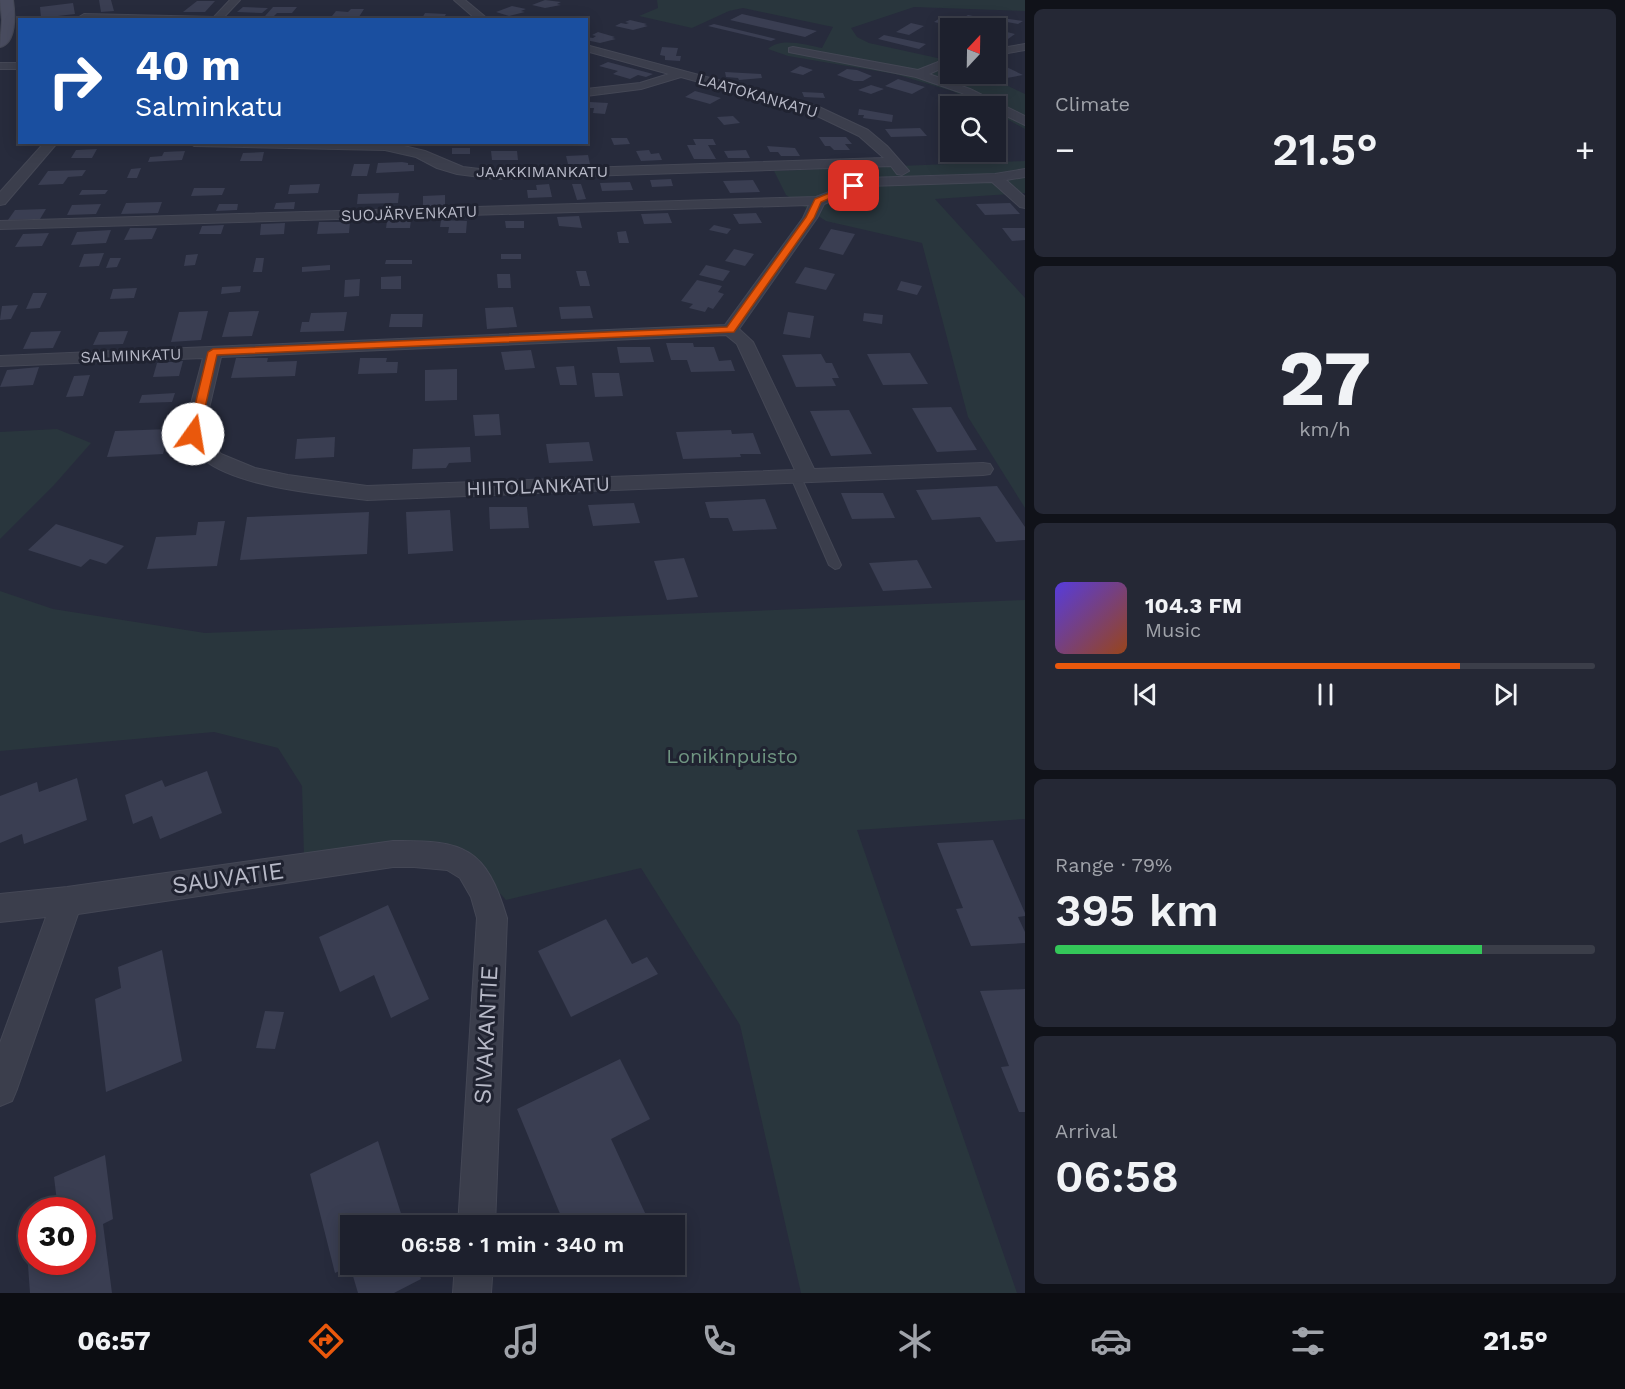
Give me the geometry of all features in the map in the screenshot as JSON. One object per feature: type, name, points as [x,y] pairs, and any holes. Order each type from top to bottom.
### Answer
[{"type":"main road","points":[[0,42],[9,20],[6,0]]},
{"type":"street","points":[[217,18],[235,0]]},
{"type":"street","points":[[459,0],[481,18]]},
{"type":"street","points":[[84,17],[121,15],[192,18]]},
{"type":"street","points":[[1006,50],[1025,47]]},
{"type":"street","name":"LAATOKANKATU","points":[[588,49],[780,99],[845,122],[878,141],[909,180]]},
{"type":"street","points":[[793,50],[920,74],[966,91],[1025,121]]},
{"type":"street","points":[[920,74],[940,65]]},
{"type":"street","points":[[0,66],[18,66]]},
{"type":"street","points":[[588,93],[607,93],[641,86],[682,73]]},
{"type":"street","points":[[0,201],[50,144]]},
{"type":"street","name":"JAAKKIMANKATU","points":[[290,144],[385,146],[420,154],[442,165],[462,171],[496,175],[895,162]]},
{"type":"street","name":"SUOJÄRVENKATU","points":[[0,225],[818,201],[866,182],[995,178],[1025,173]]},
{"type":"street","points":[[995,178],[1025,204]]},
{"type":"street","points":[[801,475],[744,342],[730,330],[810,218],[818,201]]},
{"type":"street","name":"SALMINKATU","points":[[0,361],[730,330]]},
{"type":"street","name":"HIITOLANKATU","points":[[213,352],[193,434],[200,447],[214,458],[237,468],[294,482],[367,493],[983,469]]},
{"type":"street","name":"SAUVATIE","points":[[0,908],[67,901],[393,854],[430,853],[455,858]]},
{"type":"street","name":"SIVAKANTIE","points":[[455,858],[472,869],[486,892],[492,918],[477,1215]]},
{"type":"street","points":[[0,1089],[67,901]]},
{"type":"street","points":[[472,1293],[473,1275]]},
{"type":"lane","points":[[801,475],[835,565]]},
{"type":"green space","points":[[657,0],[1025,0],[1025,11],[914,7],[851,28],[857,37],[869,43],[940,59],[940,84],[1004,84],[1025,94],[1025,129],[1006,119],[1006,96],[962,96],[895,74],[788,56],[768,49],[780,43],[822,48],[833,27],[743,8],[729,11],[692,28],[639,16],[658,8]]},
{"type":"green space","points":[[1025,161],[1025,193],[935,199],[1025,298],[1025,508],[968,417],[922,243],[826,221],[786,195],[774,171]]},
{"type":"green space","points":[[57,429],[91,443],[54,485],[0,539],[0,432]]},
{"type":"green space","name":"Lonikinpuisto","points":[[0,591],[53,609],[205,633],[1025,600],[1025,819],[857,830],[1017,1293],[801,1293],[740,1025],[641,868],[506,900],[494,887],[480,863],[304,857],[302,786],[278,748],[214,732],[0,751]]},
{"type":"building","points":[[99,0],[111,0],[114,11],[101,12]]},
{"type":"building","points":[[545,0],[561,2],[557,4],[561,5],[545,8],[532,5]]},
{"type":"building","points":[[197,1],[215,1],[205,12],[183,12]]},
{"type":"building","points":[[73,3],[75,14],[41,18],[40,7]]},
{"type":"building","points":[[512,6],[526,9],[521,11],[525,12],[509,16],[496,12]]},
{"type":"building","points":[[243,7],[268,8],[262,13],[237,12]]},
{"type":"building","points":[[273,7],[297,7],[292,13],[265,16]]},
{"type":"building","points":[[351,9],[364,9],[358,18],[332,16],[336,11],[348,12]]},
{"type":"building","points":[[425,13],[459,17],[459,18],[422,18]]},
{"type":"building","points":[[742,14],[817,31],[805,37],[730,20]]},
{"type":"building","points":[[968,15],[983,18],[963,18]]},
{"type":"building","points":[[1006,19],[1023,21],[1018,24],[1007,22]]},
{"type":"building","points":[[630,20],[648,26],[633,30],[615,26],[629,23],[625,22]]},
{"type":"building","points":[[911,23],[924,26],[909,35],[896,32]]},
{"type":"building","points":[[714,24],[776,39],[771,41],[708,26]]},
{"type":"building","points":[[598,32],[616,39],[600,43],[588,40],[588,37],[596,36],[592,35]]},
{"type":"building","points":[[1006,32],[1015,34],[1006,40]]},
{"type":"building","points":[[884,35],[926,44],[919,49],[878,39]]},
{"type":"building","points":[[662,47],[678,48],[676,56],[681,56],[680,61],[665,60],[665,56],[660,55]]},
{"type":"building","points":[[608,62],[653,74],[646,77],[638,75],[630,79],[613,74],[618,71],[599,66]]},
{"type":"building","points":[[800,66],[813,70],[803,75],[790,72]]},
{"type":"building","points":[[1006,67],[1023,75],[1007,78]]},
{"type":"building","points":[[847,69],[872,76],[863,81],[854,81],[837,75]]},
{"type":"building","points":[[725,72],[761,74],[762,78],[739,80],[726,77]]},
{"type":"building","points":[[898,79],[925,87],[912,94],[885,86]]},
{"type":"building","points":[[871,85],[884,89],[871,94],[858,90]]},
{"type":"building","points":[[695,91],[721,98],[710,104],[685,97]]},
{"type":"building","points":[[802,92],[823,93],[825,98],[804,97]]},
{"type":"building","points":[[590,102],[608,103],[605,114],[593,113],[594,108],[588,108]]},
{"type":"building","points":[[859,109],[893,115],[892,122],[863,118],[864,115],[858,115]]},
{"type":"building","points":[[733,116],[740,123],[724,125],[717,117]]},
{"type":"building","points":[[920,128],[927,136],[891,137],[885,129]]},
{"type":"building","points":[[819,137],[846,137],[852,144],[845,144],[850,150],[834,150],[830,146],[825,146]]},
{"type":"building","points":[[611,138],[627,138],[630,144],[614,145]]},
{"type":"building","points":[[693,139],[713,139],[716,145],[708,145],[716,159],[694,159],[687,145],[696,145]]},
{"type":"building","points":[[767,146],[795,148],[800,156],[781,156],[778,152],[770,152]]},
{"type":"building","points":[[452,148],[470,148],[470,154],[452,154]]},
{"type":"building","points":[[97,149],[92,158],[71,158],[76,150]]},
{"type":"building","points":[[649,150],[651,154],[659,153],[662,160],[641,161],[636,151]]},
{"type":"building","points":[[746,150],[750,158],[728,158],[724,151]]},
{"type":"building","points":[[185,151],[182,160],[148,162],[150,157],[162,156],[164,152]]},
{"type":"building","points":[[491,151],[517,151],[518,160],[492,160]]},
{"type":"building","points":[[264,152],[262,161],[240,161],[243,153]]},
{"type":"building","points":[[588,155],[590,164],[568,164],[566,156]]},
{"type":"building","points":[[402,162],[414,165],[414,171],[376,173],[378,163]]},
{"type":"building","points":[[354,164],[370,164],[367,176],[351,176]]},
{"type":"building","points":[[141,168],[137,178],[127,178],[131,169]]},
{"type":"building","points":[[86,170],[82,176],[68,177],[63,184],[38,185],[48,171]]},
{"type":"building","points":[[671,179],[673,186],[652,187],[650,180]]},
{"type":"building","points":[[753,180],[760,192],[730,193],[723,181]]},
{"type":"building","points":[[630,182],[633,190],[602,191],[600,183]]},
{"type":"building","points":[[320,184],[318,193],[288,194],[290,185]]},
{"type":"building","points":[[549,184],[552,197],[528,198],[527,190],[537,190],[536,185]]},
{"type":"building","points":[[572,184],[581,184],[586,199],[577,200]]},
{"type":"building","points":[[194,188],[225,188],[222,195],[191,196]]},
{"type":"building","points":[[82,190],[108,190],[105,194],[79,195]]},
{"type":"building","points":[[399,193],[398,203],[357,204],[358,194]]},
{"type":"building","points":[[445,195],[445,206],[423,206],[423,196]]},
{"type":"building","points":[[162,202],[158,213],[121,214],[126,203]]},
{"type":"building","points":[[295,202],[294,209],[274,209],[276,203]]},
{"type":"building","points":[[1010,203],[1020,214],[985,215],[976,204]]},
{"type":"building","points":[[101,204],[96,214],[67,215],[72,205]]},
{"type":"building","points":[[219,204],[238,204],[237,210],[216,211]]},
{"type":"building","points":[[46,209],[40,219],[8,220],[15,210]]},
{"type":"building","points":[[668,213],[672,223],[644,224],[641,214]]},
{"type":"building","points":[[756,213],[762,223],[739,224],[733,214]]},
{"type":"building","points":[[579,216],[582,228],[559,226],[557,217]]},
{"type":"building","points":[[411,220],[410,228],[386,228],[387,221]]},
{"type":"building","points":[[441,220],[467,221],[466,233],[448,233],[449,227],[440,227]]},
{"type":"building","points":[[505,221],[524,221],[524,228],[506,228]]},
{"type":"building","points":[[319,222],[350,222],[349,233],[317,234]]},
{"type":"building","points":[[285,223],[284,234],[260,235],[261,224]]},
{"type":"building","points":[[224,225],[221,234],[199,234],[202,226]]},
{"type":"building","points":[[714,225],[731,229],[727,234],[709,230]]},
{"type":"building","points":[[130,228],[157,228],[152,239],[124,240]]},
{"type":"building","points":[[1002,228],[1025,228],[1025,240],[1012,241]]},
{"type":"building","points":[[831,229],[855,234],[843,255],[819,249]]},
{"type":"building","points":[[111,230],[106,243],[71,245],[77,232]]},
{"type":"building","points":[[626,231],[629,243],[619,243],[617,232]]},
{"type":"building","points":[[49,233],[42,246],[15,247],[23,234]]},
{"type":"building","points":[[734,249],[754,254],[745,266],[725,261]]},
{"type":"building","points":[[104,253],[99,266],[79,267],[84,254]]},
{"type":"building","points":[[198,254],[195,265],[184,266],[186,255]]},
{"type":"building","points":[[501,254],[521,254],[521,259],[501,259]]},
{"type":"building","points":[[110,258],[121,258],[117,267],[106,268]]},
{"type":"building","points":[[256,258],[264,258],[262,272],[253,272]]},
{"type":"building","points":[[386,260],[412,260],[412,264],[385,264]]},
{"type":"building","points":[[330,265],[330,270],[302,272],[302,267]]},
{"type":"building","points":[[706,265],[730,271],[723,281],[699,275]]},
{"type":"building","points":[[805,267],[835,274],[826,290],[795,283]]},
{"type":"building","points":[[576,271],[586,271],[590,286],[580,286]]},
{"type":"building","points":[[497,274],[510,274],[511,288],[498,288]]},
{"type":"building","points":[[401,276],[401,289],[381,289],[381,277]]},
{"type":"building","points":[[360,279],[359,296],[344,297],[345,280]]},
{"type":"building","points":[[697,280],[722,286],[718,292],[724,294],[713,309],[708,307],[705,312],[689,308],[693,304],[681,301]]},
{"type":"building","points":[[901,281],[922,286],[917,295],[897,290]]},
{"type":"building","points":[[241,286],[240,292],[221,294],[222,287]]},
{"type":"building","points":[[137,288],[134,298],[110,299],[113,289]]},
{"type":"building","points":[[33,293],[47,293],[40,308],[26,309]]},
{"type":"building","points":[[18,305],[11,319],[0,320],[2,306]]},
{"type":"building","points":[[590,306],[593,318],[561,319],[559,307]]},
{"type":"building","points":[[513,307],[517,327],[487,329],[485,308]]},
{"type":"building","points":[[208,311],[201,340],[171,342],[179,312]]},
{"type":"building","points":[[259,311],[252,336],[222,337],[229,312]]},
{"type":"building","points":[[347,312],[344,331],[300,332],[302,322],[309,322],[311,313]]},
{"type":"building","points":[[788,312],[814,316],[810,338],[783,334]]},
{"type":"building","points":[[864,313],[883,315],[882,324],[863,321]]},
{"type":"building","points":[[391,314],[423,314],[422,327],[389,327]]},
{"type":"building","points":[[61,331],[53,348],[23,349],[31,332]]},
{"type":"building","points":[[128,331],[123,344],[93,345],[99,332]]},
{"type":"building","points":[[666,343],[693,343],[694,347],[714,347],[719,361],[731,360],[735,371],[691,372],[687,360],[671,360]]},
{"type":"building","points":[[617,347],[650,347],[654,362],[620,363]]},
{"type":"building","points":[[531,350],[535,368],[505,370],[501,352]]},
{"type":"building","points":[[910,353],[928,384],[883,385],[867,354]]},
{"type":"building","points":[[821,354],[826,363],[832,363],[839,378],[832,378],[836,386],[796,387],[782,355]]},
{"type":"building","points":[[236,358],[268,358],[267,362],[297,361],[295,376],[231,378]]},
{"type":"building","points":[[360,358],[387,358],[386,362],[398,362],[397,373],[358,374]]},
{"type":"building","points":[[183,361],[179,376],[153,377],[157,363]]},
{"type":"building","points":[[574,366],[577,385],[560,385],[556,367]]},
{"type":"building","points":[[39,367],[33,385],[0,387],[7,370]]},
{"type":"building","points":[[457,369],[457,400],[425,401],[425,370]]},
{"type":"building","points":[[592,373],[619,373],[623,396],[595,397]]},
{"type":"building","points":[[90,375],[83,396],[66,397],[74,376]]},
{"type":"building","points":[[175,393],[172,402],[139,403],[142,395]]},
{"type":"building","points":[[951,407],[977,450],[937,452],[912,408]]},
{"type":"building","points":[[849,410],[872,454],[831,456],[810,411]]},
{"type":"building","points":[[499,414],[501,435],[475,436],[473,415]]},
{"type":"building","points":[[170,429],[163,454],[107,457],[115,431]]},
{"type":"building","points":[[731,430],[732,434],[753,433],[761,454],[683,459],[676,432]]},
{"type":"building","points":[[335,437],[334,457],[295,459],[297,439]]},
{"type":"building","points":[[589,442],[593,461],[549,463],[546,444]]},
{"type":"building","points":[[470,447],[471,462],[449,463],[446,468],[412,469],[413,449]]},
{"type":"building","points":[[997,486],[1025,527],[1025,540],[996,542],[980,517],[932,520],[916,490]]},
{"type":"building","points":[[841,493],[883,493],[895,518],[852,519]]},
{"type":"building","points":[[765,499],[777,529],[733,531],[728,518],[710,518],[705,502]]},
{"type":"building","points":[[634,503],[640,523],[593,526],[588,505]]},
{"type":"building","points":[[489,507],[527,507],[529,528],[490,529]]},
{"type":"building","points":[[450,510],[453,551],[408,554],[406,512]]},
{"type":"building","points":[[369,512],[367,554],[240,560],[247,517]]},
{"type":"building","points":[[225,521],[217,566],[147,569],[156,537],[196,535],[198,522]]},
{"type":"building","points":[[56,524],[124,546],[106,564],[90,559],[81,567],[28,550]]},
{"type":"building","points":[[684,558],[698,597],[667,600],[654,561]]},
{"type":"building","points":[[917,560],[932,588],[883,591],[869,563]]},
{"type":"building","points":[[207,771],[222,813],[160,839],[152,816],[133,824],[125,795],[162,780],[165,787]]},
{"type":"building","points":[[77,778],[87,820],[24,844],[22,834],[0,843],[0,796],[37,782],[39,792]]},
{"type":"building","points":[[993,840],[1025,913],[1025,916],[1018,917],[1025,932],[1025,943],[971,946],[956,909],[963,908],[937,843]]},
{"type":"building","points":[[388,905],[429,999],[391,1018],[374,975],[340,992],[319,937]]},
{"type":"building","points":[[606,919],[632,964],[647,957],[658,974],[571,1017],[538,951]]},
{"type":"building","points":[[162,950],[182,1061],[106,1092],[95,999],[121,988],[118,967]]},
{"type":"building","points":[[1025,989],[1025,1112],[1019,1112],[1001,1067],[1009,1066],[980,991]]},
{"type":"building","points":[[265,1011],[284,1012],[275,1049],[256,1048]]},
{"type":"building","points":[[620,1059],[650,1119],[611,1139],[646,1215],[560,1215],[517,1109]]},
{"type":"building","points":[[378,1141],[402,1215],[340,1215],[340,1271],[335,1273],[310,1174]]},
{"type":"building","points":[[105,1155],[113,1219],[103,1224],[112,1293],[30,1293],[29,1275],[96,1275],[96,1197],[56,1197],[54,1177]]},
{"type":"building","points":[[353,1275],[420,1275],[421,1279],[394,1293],[358,1293]]},
{"type":"route","points":[[193,434],[213,352],[730,330],[810,218],[818,201],[854,186]]}]
